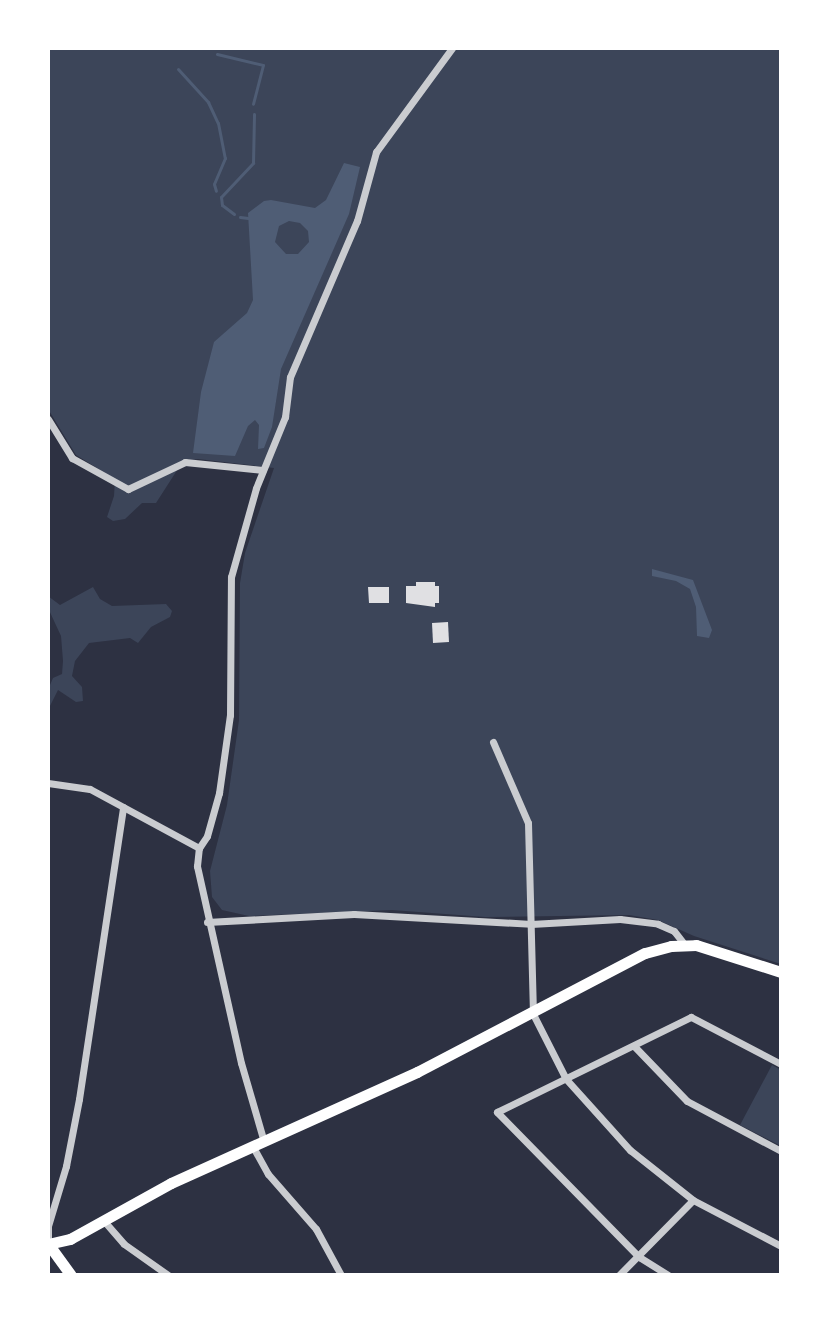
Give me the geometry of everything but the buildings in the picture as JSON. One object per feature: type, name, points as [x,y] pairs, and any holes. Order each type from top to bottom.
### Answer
[{"type":"main road","points":[[71,1275],[48,1245],[70,1239],[171,1183],[417,1072],[645,953],[684,944],[781,972]]},
{"type":"street","points":[[341,1275],[316,1229],[268,1174],[207,922],[197,866],[199,848],[213,821],[230,715],[231,577],[263,470],[285,417],[290,377],[357,221],[376,152],[452,48]]},
{"type":"street","points":[[48,419],[72,458],[128,489],[185,462],[263,470]]},
{"type":"street","points":[[493,742],[528,823],[533,1014],[566,1079],[630,1150],[693,1200],[781,1246]]},
{"type":"street","points":[[48,783],[90,789],[199,848]]},
{"type":"street","points":[[48,1245],[48,1226],[66,1166],[79,1099],[123,807]]},
{"type":"street","points":[[207,922],[391,914],[531,924],[637,920],[674,931],[684,944]]},
{"type":"street","points":[[668,1275],[639,1257],[497,1112],[691,1017],[781,1064]]},
{"type":"street","points":[[634,1046],[687,1101],[781,1151]]},
{"type":"street","points":[[619,1275],[693,1200]]},
{"type":"street","points":[[104,1221],[124,1244],[168,1275]]},
{"type":"shaded area","points":[[48,48],[781,48],[781,964],[694,936],[658,920],[629,915],[485,917],[392,910],[249,916],[222,910],[212,897],[210,871],[227,805],[239,720],[240,583],[245,553],[274,468],[198,459],[183,461],[156,503],[142,503],[125,519],[113,521],[107,517],[114,496],[115,479],[76,455],[48,409]]},
{"type":"shaded area","points":[[344,163],[360,167],[349,214],[281,369],[272,427],[264,448],[258,449],[259,425],[255,420],[248,426],[235,456],[193,453],[201,392],[214,342],[247,313],[253,300],[248,213],[264,201],[315,208],[326,200]],"holes":[[[289,221],[300,223],[308,231],[309,242],[298,254],[286,254],[275,242],[279,226]]]},
{"type":"shaded area","points":[[652,569],[693,580],[712,630],[709,638],[697,636],[696,607],[690,589],[676,581],[652,576]]},
{"type":"shaded area","points":[[93,587],[100,599],[112,606],[166,604],[172,611],[170,617],[151,627],[138,643],[130,638],[89,643],[75,661],[72,676],[82,687],[83,701],[76,702],[58,690],[48,710],[50,685],[53,678],[62,674],[63,661],[61,636],[48,608],[48,596],[60,605]]},
{"type":"shaded area","points":[[772,1065],[781,1070],[781,1146],[740,1125]]},
{"type":"waterway","points":[[217,54],[263,65],[253,104]]},
{"type":"waterway","points":[[178,69],[208,102],[218,123],[225,158],[214,184],[216,191]]},
{"type":"waterway","points":[[234,214],[222,205],[221,197],[253,163],[254,114]]},
{"type":"waterway","points":[[240,217],[248,218]]}]
